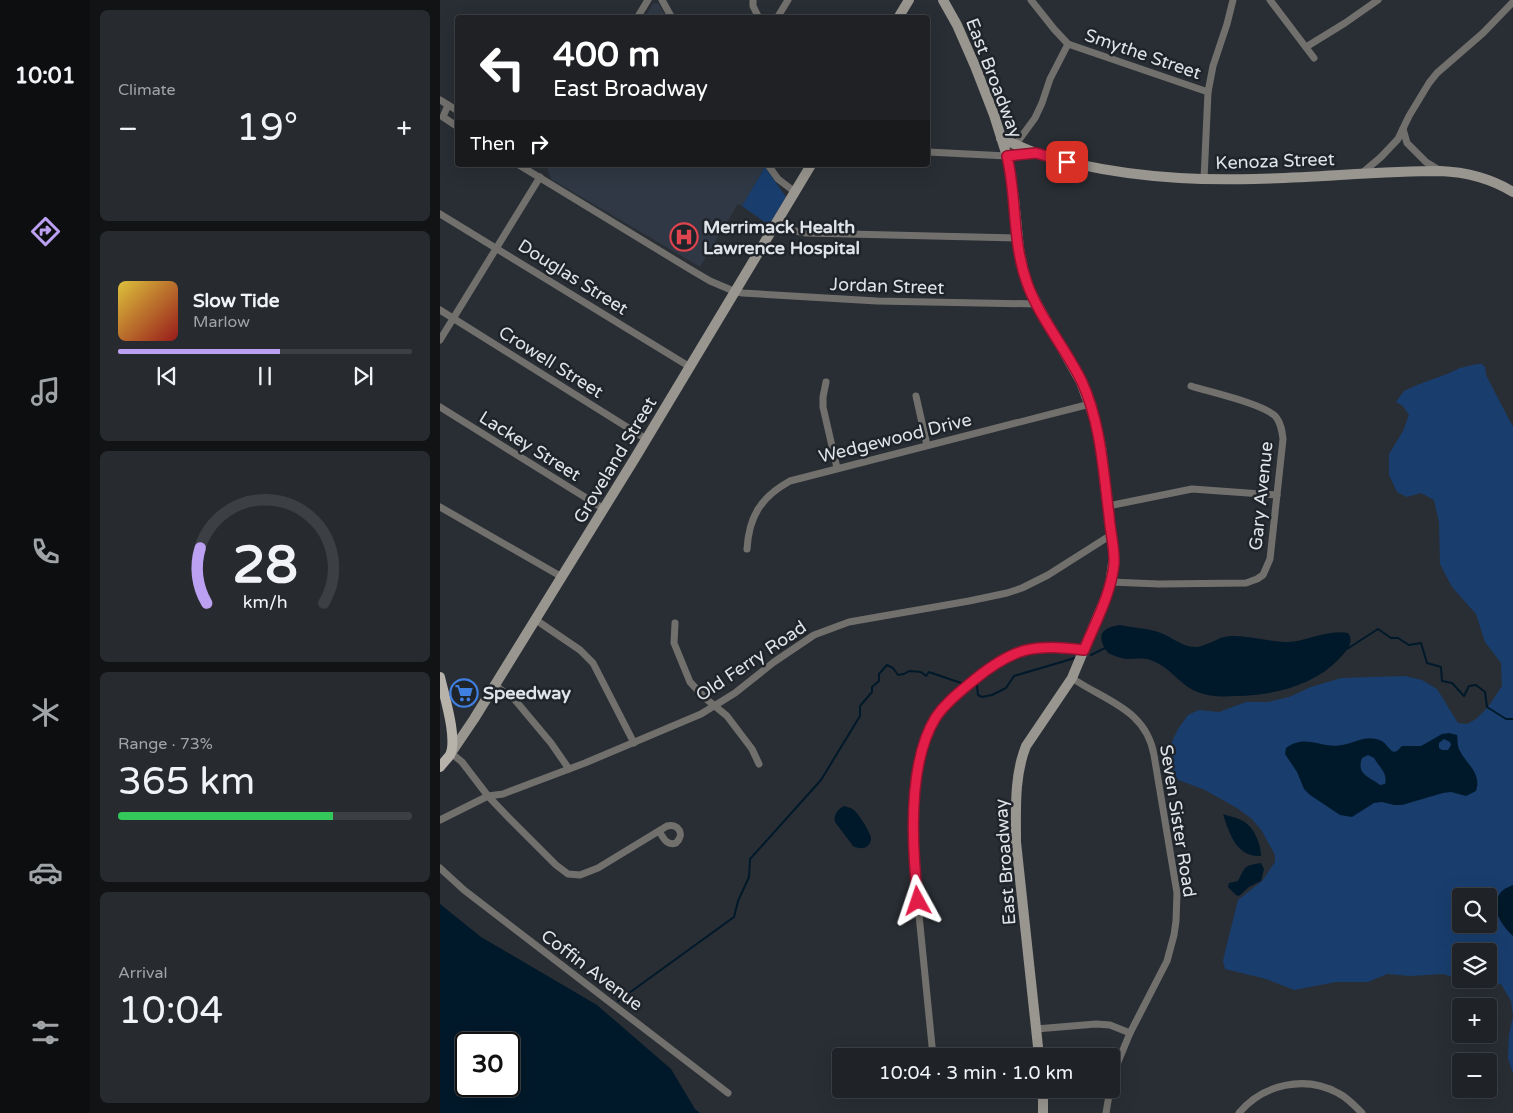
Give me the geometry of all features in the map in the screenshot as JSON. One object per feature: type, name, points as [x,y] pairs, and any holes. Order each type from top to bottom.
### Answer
[{"type":"main road","points":[[440,677],[451,725],[451,753]]},
{"type":"main road","name":"Groveland Street","points":[[440,767],[451,753]]},
{"type":"street","points":[[639,15],[648,0]]},
{"type":"street","points":[[662,0],[670,15]]},
{"type":"street","points":[[753,0],[753,6],[758,15]]},
{"type":"street","points":[[779,15],[788,0]]},
{"type":"street","points":[[900,15],[909,0]]},
{"type":"street","name":"East Broadway","points":[[943,0],[957,25],[1002,138],[1007,156],[1014,198],[1017,238],[1026,282],[1082,382],[1090,404],[1101,446],[1114,564],[1110,582],[1072,678],[1026,746],[1018,777],[1016,842],[1038,1048]]},
{"type":"street","points":[[1016,144],[1035,118],[1042,104],[1050,79],[1068,44],[1031,0]]},
{"type":"street","points":[[1204,179],[1208,92],[1233,0]]},
{"type":"street","points":[[1270,0],[1314,58]]},
{"type":"street","points":[[1306,47],[1378,0]]},
{"type":"street","points":[[1360,174],[1394,144],[1408,116],[1429,82],[1513,2]]},
{"type":"street","name":"Smythe Street","points":[[1068,44],[1208,92]]},
{"type":"street","points":[[440,100],[455,109]]},
{"type":"street","points":[[448,105],[441,117],[455,125]]},
{"type":"street","points":[[1403,128],[1407,142],[1426,162],[1442,171]]},
{"type":"street","name":"Kenoza Street","points":[[1002,138],[1036,153],[1080,164],[1168,177],[1254,180],[1442,171],[1480,177],[1513,192]]},
{"type":"street","points":[[930,152],[1007,156]]},
{"type":"street","name":"Kenoza Street","points":[[1007,156],[1036,153]]},
{"type":"street","points":[[522,167],[688,268],[736,292]]},
{"type":"street","points":[[769,167],[778,179],[795,192]]},
{"type":"street","name":"Groveland Street","points":[[451,753],[604,509],[810,167]]},
{"type":"street","points":[[440,340],[540,178]]},
{"type":"street","name":"Douglas Street","points":[[440,214],[690,367]]},
{"type":"street","points":[[776,223],[791,230],[806,232],[1017,238]]},
{"type":"street","name":"Jordan Street","points":[[736,292],[832,299],[1037,304]]},
{"type":"street","name":"Crowell Street","points":[[440,310],[646,439]]},
{"type":"street","points":[[826,382],[823,407],[837,468]]},
{"type":"street","name":"Gary Avenue","points":[[1110,582],[1246,583],[1263,575],[1270,559],[1282,439],[1280,425],[1276,416],[1254,404],[1191,386]]},
{"type":"street","points":[[916,396],[927,445]]},
{"type":"street","name":"Wedgewood Drive","points":[[747,549],[749,530],[755,512],[763,500],[780,486],[799,477],[1090,404]]},
{"type":"street","name":"Lackey Street","points":[[440,407],[604,509]]},
{"type":"street","points":[[1108,506],[1192,489],[1277,495]]},
{"type":"street","points":[[440,507],[562,577]]},
{"type":"street","name":"Old Ferry Road","points":[[440,820],[488,796],[503,794],[569,769],[701,714],[735,693],[814,635],[849,622],[969,601],[1015,590],[1048,575],[1111,535]]},
{"type":"street","points":[[536,620],[574,645],[593,663],[634,743]]},
{"type":"street","points":[[675,624],[674,644],[690,682],[705,698],[727,716],[752,750],[759,764]]},
{"type":"street","points":[[932,1048],[914,853],[917,776],[930,728],[946,704],[993,664],[1010,655],[1034,648],[1065,647],[1084,650]]},
{"type":"street","name":"Seven Sister Road","points":[[1072,678],[1126,710],[1134,716],[1148,734],[1154,755],[1177,893],[1174,935],[1167,961],[1130,1033],[1120,1057]]},
{"type":"street","points":[[495,685],[515,700],[551,743],[569,769]]},
{"type":"street","points":[[451,753],[462,762],[488,796],[539,849],[563,872],[568,874],[580,875],[598,868],[659,831]]},
{"type":"street","name":"Coffin Avenue","points":[[440,868],[477,900],[728,1093]]},
{"type":"street","points":[[1036,1030],[1096,1024],[1110,1025],[1130,1033]]},
{"type":"street","points":[[1239,1113],[1250,1102],[1267,1091],[1300,1083],[1333,1090],[1362,1113]]},
{"type":"street","points":[[1043,1098],[1043,1113]]},
{"type":"street","name":"Seven Sister Road","points":[[1106,1113],[1109,1098]]},
{"type":"shaded area","points":[[653,3],[658,3],[666,15],[646,15]]},
{"type":"shaded area","name":"Merrimack Health Lawrence Hospital","points":[[547,167],[765,167],[742,206],[738,204],[700,267],[551,179]]},
{"type":"shaded area","points":[[765,167],[786,197],[769,225],[742,206]]},
{"type":"shaded area","points":[[1482,364],[1513,427],[1513,1016],[1511,1001],[1501,984],[1497,984],[1497,943],[1452,943],[1452,977],[1443,974],[1410,976],[1387,974],[1368,982],[1336,982],[1294,990],[1266,979],[1225,969],[1223,961],[1238,900],[1262,881],[1275,862],[1275,855],[1262,831],[1252,819],[1205,790],[1171,777],[1171,744],[1178,729],[1188,715],[1199,710],[1219,712],[1246,702],[1268,702],[1289,697],[1311,687],[1341,678],[1405,676],[1422,680],[1437,689],[1458,723],[1467,724],[1476,719],[1488,707],[1502,686],[1501,663],[1485,642],[1476,614],[1452,587],[1440,564],[1439,522],[1434,500],[1421,493],[1407,497],[1397,492],[1389,475],[1389,454],[1403,431],[1409,415],[1403,406],[1396,402],[1404,391],[1460,368]]},
{"type":"shaded area","points":[[1120,625],[1154,631],[1192,647],[1201,646],[1230,636],[1288,642],[1340,632],[1348,633],[1351,640],[1347,650],[1339,659],[1329,668],[1305,682],[1265,694],[1220,696],[1204,694],[1193,690],[1164,667],[1153,661],[1126,659],[1108,653],[1102,642],[1102,634],[1108,628]]},
{"type":"shaded area","points":[[1442,734],[1457,735],[1459,749],[1477,779],[1476,791],[1466,796],[1451,792],[1443,793],[1402,805],[1382,802],[1374,803],[1352,817],[1340,815],[1310,795],[1304,789],[1297,772],[1285,754],[1286,748],[1300,742],[1334,746],[1367,738],[1382,741],[1394,752],[1402,746],[1421,746]],"holes":[[[1444,739],[1450,742],[1451,745],[1448,750],[1439,748],[1439,743]],[[1368,755],[1374,758],[1382,770],[1386,780],[1385,784],[1380,785],[1362,772],[1362,758]]]},
{"type":"shaded area","points":[[844,806],[855,811],[862,820],[871,839],[867,847],[859,848],[853,846],[835,822],[836,812]]},
{"type":"shaded area","points":[[1223,814],[1241,820],[1250,827],[1260,846],[1261,856],[1253,856],[1240,849],[1231,836]]},
{"type":"shaded area","points":[[1261,863],[1264,869],[1261,881],[1249,887],[1239,896],[1228,887],[1229,883],[1238,881],[1246,867]]},
{"type":"shaded area","points":[[1513,885],[1513,936],[1504,926],[1497,912],[1497,900],[1506,888]]},
{"type":"shaded area","points":[[440,904],[481,937],[597,1005],[671,1069],[695,1109],[700,1113],[440,1113]]},
{"type":"shaded area","points":[[1513,1016],[1513,1074],[1508,1058],[1509,1035]]},
{"type":"waterway","points":[[1346,648],[1378,629],[1391,638],[1398,638],[1409,645],[1421,643],[1427,663],[1441,667],[1442,681],[1452,683],[1464,696],[1469,686],[1476,685],[1485,692],[1487,707],[1506,719],[1513,719]]},
{"type":"waterway","points":[[1091,655],[1107,647]]},
{"type":"waterway","points":[[977,686],[978,695],[982,697],[992,695],[1006,688],[1014,676],[1075,658]]},
{"type":"waterway","points":[[618,1001],[734,917],[738,901],[749,877],[750,859],[821,780],[860,716],[860,706],[872,692],[872,687],[879,681],[879,674],[887,665],[893,668],[898,675],[909,671],[921,672],[926,676],[929,672],[964,684]]},
{"type":"place","name":"Merrimack Health Lawrence Hospital","points":[[684,237]]},
{"type":"place","name":"Speedway","points":[[464,693]]},
{"type":"route","points":[[918,901],[914,864],[917,776],[930,728],[946,704],[1000,660],[1023,650],[1034,648],[1065,647],[1084,650],[1107,594],[1114,564],[1101,446],[1095,420],[1082,382],[1026,282],[1019,249],[1014,198],[1007,156],[1036,153],[1067,162]]}]
